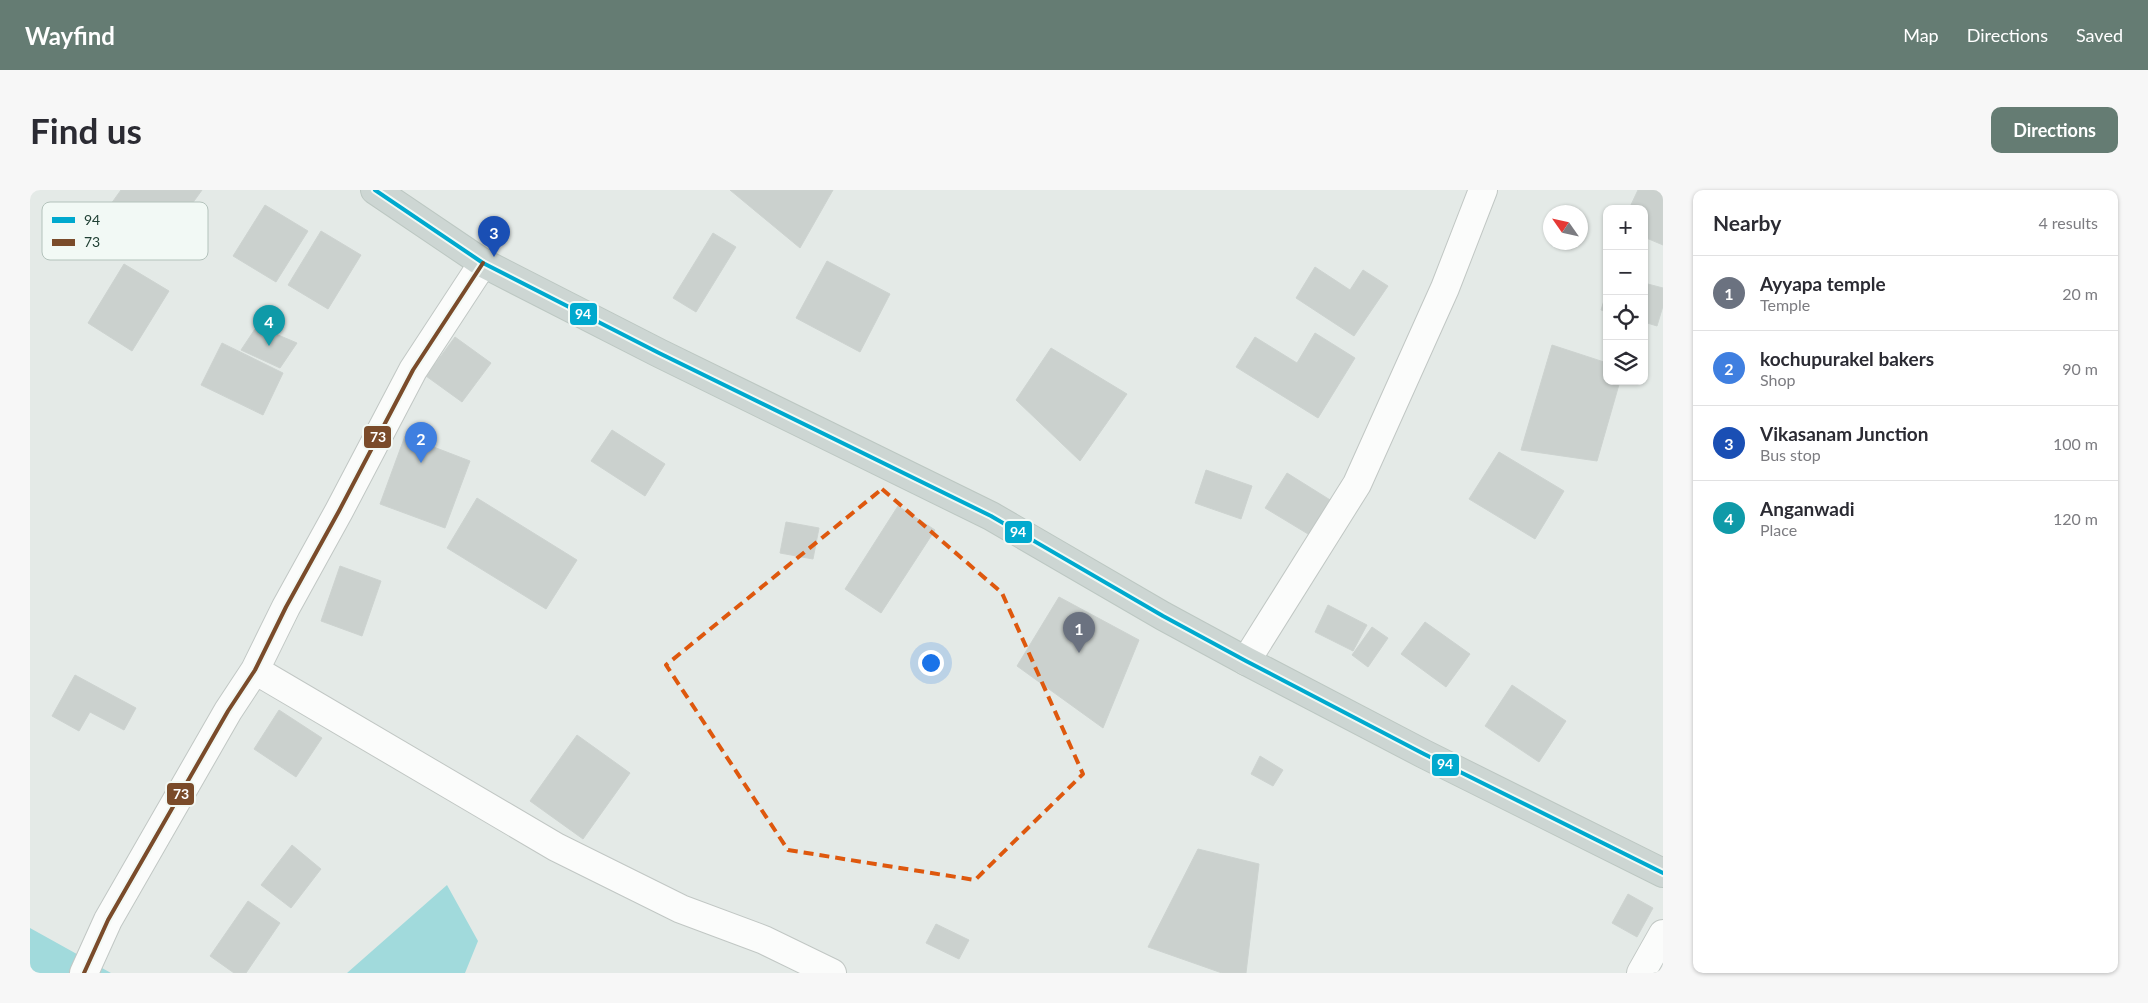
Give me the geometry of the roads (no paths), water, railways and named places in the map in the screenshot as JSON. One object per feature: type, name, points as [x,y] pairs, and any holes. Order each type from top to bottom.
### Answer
[{"type":"main road","points":[[374,190],[483,263],[658,353],[991,516],[1163,616],[1246,661],[1424,754],[1663,873]]},
{"type":"street","points":[[1246,661],[1357,484],[1445,288],[1483,190]]},
{"type":"street","points":[[84,973],[108,920],[228,711],[255,670],[286,607],[413,370],[483,263]]},
{"type":"street","points":[[255,670],[556,847],[681,909],[764,940],[832,973]]},
{"type":"street","points":[[1641,973],[1663,934]]},
{"type":"water","points":[[447,885],[478,941],[465,973],[347,973]]},
{"type":"water","points":[[30,928],[111,973],[30,973]]},
{"type":"place","name":"Vikasanam Junction","points":[[494,257]]},
{"type":"place","name":"Anganwadi","points":[[269,346]]},
{"type":"place","name":"kochupurakel bakers","points":[[421,463]]},
{"type":"place","name":"Ayyapa temple","points":[[1079,653]]}]
